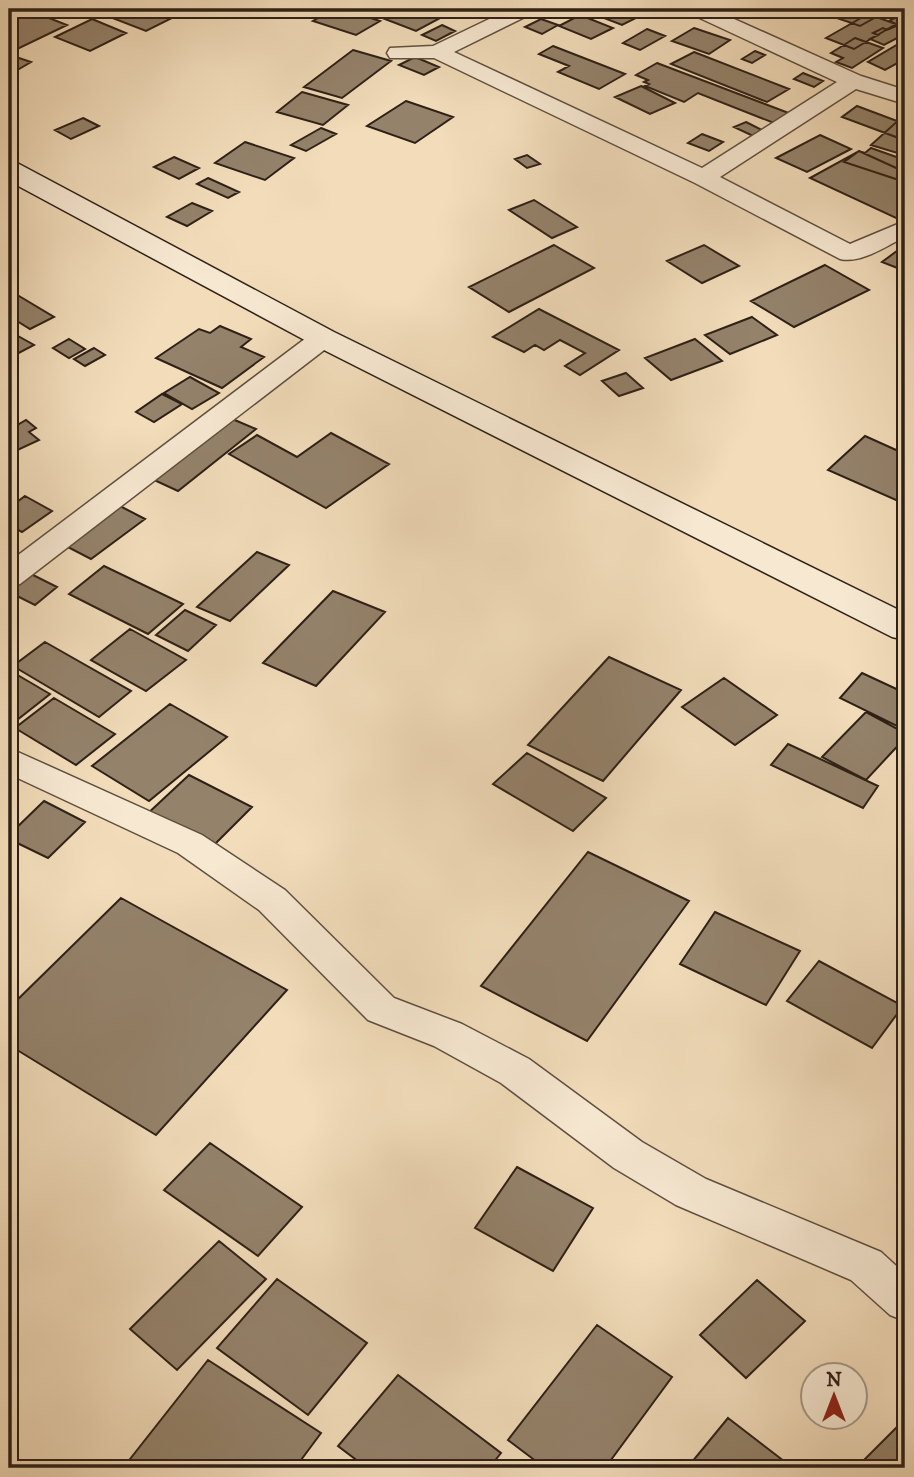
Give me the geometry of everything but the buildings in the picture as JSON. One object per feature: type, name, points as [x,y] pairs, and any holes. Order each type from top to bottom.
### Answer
[{"type":"street","points":[[398,53],[437,52],[526,9]]},
{"type":"street","points":[[696,9],[853,81],[905,97]]},
{"type":"street","points":[[437,52],[703,178],[849,254],[905,228]]},
{"type":"street","points":[[703,178],[853,81]]},
{"type":"street","points":[[9,170],[323,338],[905,628]]},
{"type":"street","points":[[9,577],[323,338]]},
{"type":"street","points":[[9,761],[190,844],[272,900],[381,1009],[448,1035],[515,1071],[628,1155],[691,1192],[866,1266],[905,1301]]}]
